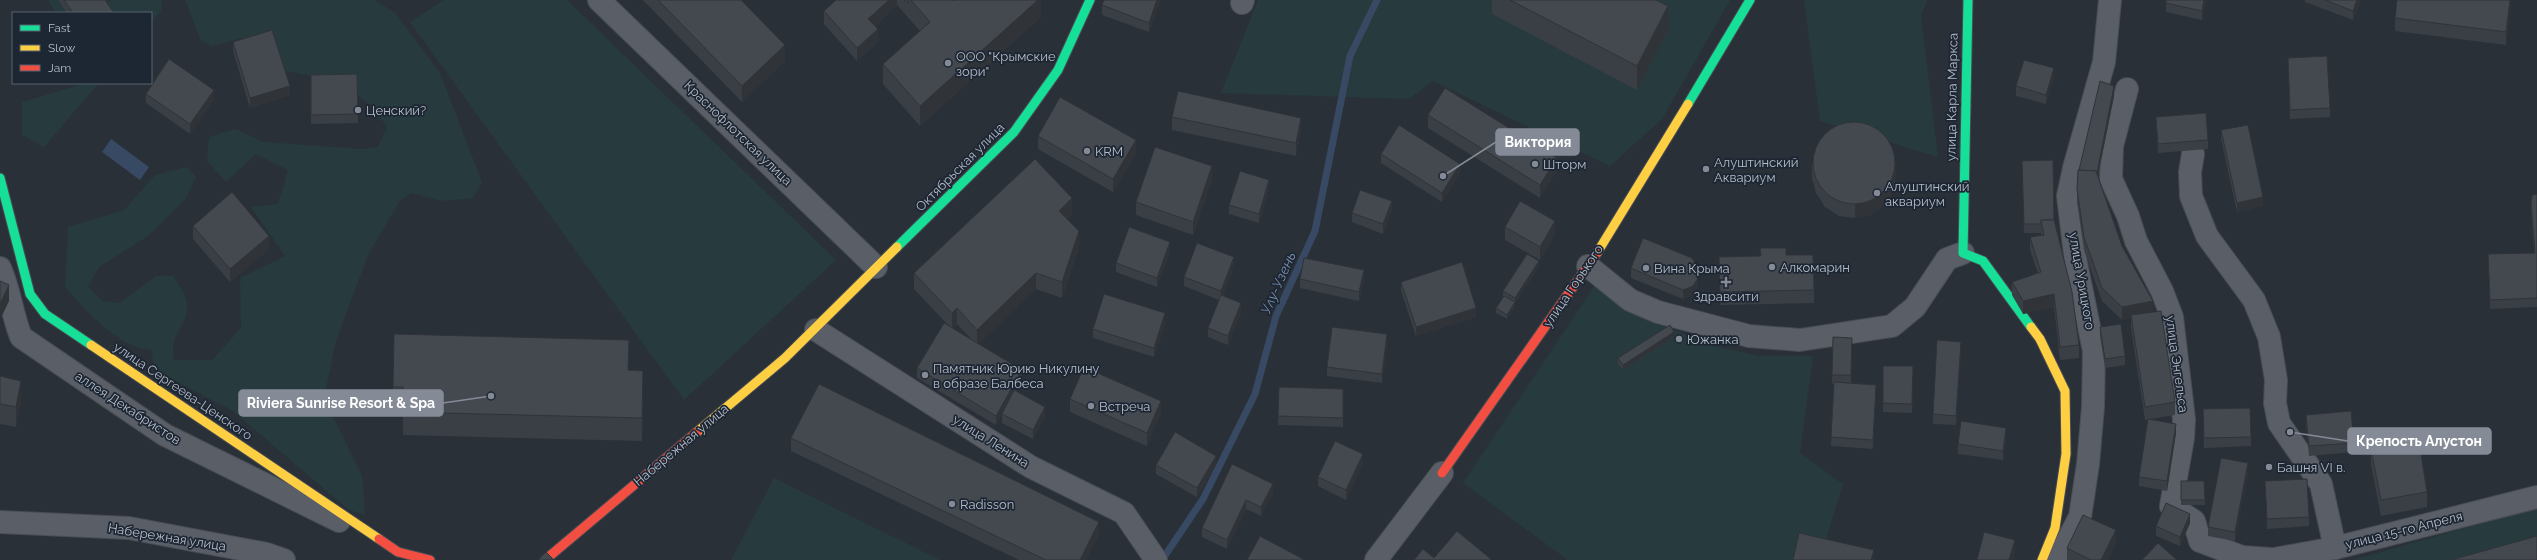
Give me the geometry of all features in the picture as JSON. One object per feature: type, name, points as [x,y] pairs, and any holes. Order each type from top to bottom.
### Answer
[{"type":"street","name":"Краснофлотская улица","points":[[599,0],[876,267]]},
{"type":"street","name":"Октябрьская улица","points":[[816,330],[876,267],[1014,132],[1058,70],[1090,0]]},
{"type":"street","name":"улица Горького","points":[[1376,560],[1442,473],[1588,266],[1648,173],[1750,0]]},
{"type":"street","name":"улица Карла Маркса","points":[[1963,253],[1968,0]]},
{"type":"street","name":"улица Урицкого","points":[[2057,560],[2080,517],[2088,464],[2093,407],[2094,350],[2076,263],[2068,196],[2074,168],[2104,62],[2110,0]]},
{"type":"street","name":"улица Энгельса","points":[[2127,89],[2112,146],[2111,179],[2128,216],[2136,241],[2156,280],[2172,317],[2184,419],[2184,438],[2171,506],[2194,521],[2200,542],[2242,557],[2270,560]]},
{"type":"street","points":[[2194,154],[2190,172],[2191,196],[2207,236],[2256,306],[2269,337],[2276,380],[2275,403],[2278,424],[2321,484],[2335,548]]},
{"type":"street","name":"улица Сергеева-Ценского","points":[[0,178],[30,294],[45,314],[398,552],[430,560]]},
{"type":"street","points":[[1588,266],[1630,300],[1658,312],[1749,336],[1800,340],[1892,326],[1915,307],[1947,259],[1963,253],[1983,261],[2040,339],[2065,391],[2066,454],[2055,528],[2042,560]]},
{"type":"street","name":"аллея Декабристов","points":[[0,268],[9,289],[15,321],[21,337],[165,435],[348,526],[370,532]]},
{"type":"street","name":"улица Ленина","points":[[816,330],[1031,467],[1124,513],[1153,555]]},
{"type":"street","name":"Набережная улица","points":[[545,560],[816,330]]},
{"type":"street","name":"улица 15-го Апреля","points":[[2270,560],[2335,548],[2537,496]]},
{"type":"street","name":"Набережная улица","points":[[0,522],[129,528],[267,554],[284,560]]},
{"type":"green space","points":[[48,0],[107,0],[110,2],[111,0],[162,0],[161,11],[152,22],[152,12],[55,12]]},
{"type":"green space","points":[[185,0],[375,0],[395,13],[440,73],[482,182],[473,198],[443,201],[411,193],[400,201],[368,255],[336,341],[324,398],[362,476],[365,515],[349,510],[233,411],[155,370],[151,350],[139,348],[116,336],[93,317],[65,287],[68,227],[124,210],[155,175],[187,167],[196,177],[186,198],[148,236],[99,267],[88,287],[103,301],[120,303],[156,276],[173,276],[183,291],[187,303],[187,313],[175,338],[173,348],[174,360],[212,360],[241,328],[240,278],[285,256],[251,207],[278,204],[288,170],[256,154],[226,182],[207,161],[209,137],[235,129],[263,142],[361,149],[378,147],[387,127],[371,105],[337,81],[267,67],[242,38],[212,46],[201,41]]},
{"type":"green space","points":[[444,0],[567,0],[836,260],[684,400],[410,22]]},
{"type":"green space","points":[[1258,0],[1730,0],[1662,119],[1610,166],[1433,81],[1409,99],[1221,93]]},
{"type":"green space","points":[[1804,0],[1927,0],[1921,16],[1938,157],[1820,121]]},
{"type":"green space","points":[[84,84],[98,84],[44,147],[22,135],[22,102]]},
{"type":"green space","points":[[1595,285],[1623,307],[1709,345],[1759,356],[1813,356],[1800,453],[1843,484],[1820,560],[1568,560],[1463,483]]},
{"type":"green space","points":[[774,478],[940,560],[731,560]]},
{"type":"green space","points":[[2537,508],[2537,560],[2352,560]]},
{"type":"water","points":[[111,139],[149,167],[140,180],[102,152]]},
{"type":"building","points":[[64,0],[105,0],[113,12],[72,12]]},
{"type":"building","points":[[658,0],[741,0],[785,45],[742,86]]},
{"type":"building","points":[[836,0],[889,0],[868,19],[878,29],[857,48],[824,11]]},
{"type":"building","name":"ООО \"Крымские зори\"","points":[[911,0],[1038,0],[920,106],[883,64],[930,22]]},
{"type":"building","points":[[1104,0],[1157,0],[1149,23],[1102,5]]},
{"type":"building","points":[[1510,0],[1656,0],[1668,6],[1637,66]]},
{"type":"building","points":[[2166,0],[2204,0],[2202,11],[2166,3]]},
{"type":"building","points":[[2325,0],[2357,0],[2353,11]]},
{"type":"building","points":[[2397,0],[2510,0],[2506,32],[2395,18]]},
{"type":"building","points":[[272,30],[290,86],[250,98],[233,42]]},
{"type":"building","points":[[2327,56],[2330,108],[2290,110],[2288,58]]},
{"type":"building","points":[[169,59],[214,90],[190,124],[146,94]]},
{"type":"building","points":[[2024,60],[2054,68],[2046,95],[2016,86]]},
{"type":"building","points":[[357,74],[358,114],[311,115],[311,75]]},
{"type":"building","points":[[2100,81],[2114,86],[2097,173],[2096,171],[2079,170]]},
{"type":"building","points":[[1445,88],[1557,158],[1540,185],[1428,115]]},
{"type":"building","points":[[1178,91],[1301,118],[1296,143],[1172,117]]},
{"type":"building","name":"KRM","points":[[1060,97],[1136,140],[1113,179],[1038,136]]},
{"type":"building","points":[[2206,113],[2208,140],[2158,144],[2156,117]]},
{"type":"building","points":[[1846,122],[1862,122],[1877,129],[1888,140],[1895,155],[1895,171],[1892,179],[1883,192],[1870,201],[1862,204],[1846,204],[1831,197],[1820,186],[1813,171],[1813,155],[1820,140],[1831,129]]},
{"type":"building","points":[[1399,125],[1460,164],[1442,193],[1381,154]]},
{"type":"building","points":[[2248,125],[2263,197],[2237,203],[2221,130]]},
{"type":"building","points":[[1155,147],[1212,166],[1193,222],[1136,202]]},
{"type":"building","points":[[1035,159],[1072,198],[1059,211],[1079,231],[1062,282],[1036,273],[977,330],[957,308],[952,313],[914,273]]},
{"type":"building","points":[[2053,160],[2054,220],[2041,220],[2041,224],[2024,224],[2022,161]]},
{"type":"building","points":[[2078,170],[2096,171],[2122,246],[2153,301],[2122,307],[2102,288],[2084,237],[2077,189]]},
{"type":"building","points":[[1240,171],[1269,180],[1259,214],[1229,205]]},
{"type":"building","points":[[1360,190],[1392,201],[1383,224],[1352,213]]},
{"type":"building","points":[[232,192],[269,236],[230,269],[193,226]]},
{"type":"building","points":[[2537,194],[2537,298],[2490,300],[2488,254],[2535,253],[2531,203],[2532,195]]},
{"type":"building","points":[[1520,201],[1555,221],[1540,247],[1505,227]]},
{"type":"building","points":[[2041,220],[2054,220],[2072,292],[2079,345],[2060,347],[2054,294],[2023,301],[2012,282],[2041,272],[2030,237],[2044,235]]},
{"type":"building","points":[[1129,227],[1170,242],[1157,278],[1116,263]]},
{"type":"building","points":[[1643,238],[1692,258],[1698,267],[1698,278],[1693,286],[1683,290],[1631,268]]},
{"type":"building","points":[[1197,243],[1234,257],[1221,291],[1184,277]]},
{"type":"building","points":[[1760,248],[1786,248],[1786,255],[1813,255],[1814,290],[1720,292],[1719,257],[1761,256]]},
{"type":"building","points":[[1527,254],[1539,261],[1515,298],[1503,291]]},
{"type":"building","points":[[1304,258],[1364,270],[1359,292],[1300,279]]},
{"type":"building","points":[[1462,262],[1476,308],[1416,327],[1401,282]]},
{"type":"building","points":[[0,281],[9,285],[0,304]]},
{"type":"building","points":[[1104,294],[1165,313],[1154,348],[1093,329]]},
{"type":"building","points":[[1221,295],[1241,303],[1228,336],[1208,328]]},
{"type":"building","points":[[1504,296],[1515,302],[1507,315],[1496,308]]},
{"type":"building","points":[[2161,311],[2175,402],[2145,407],[2131,315]]},
{"type":"building","points":[[944,323],[1022,370],[996,416],[917,368]]},
{"type":"building","points":[[2121,324],[2125,356],[2105,359],[2100,327]]},
{"type":"building","points":[[1670,325],[1674,332],[1623,365],[1618,358]]},
{"type":"building","points":[[1332,327],[1387,334],[1382,374],[1327,367]]},
{"type":"building","points":[[394,334],[629,340],[628,370],[643,371],[642,418],[403,412],[403,387],[393,387]]},
{"type":"building","points":[[1833,337],[1852,338],[1851,375],[1832,375]]},
{"type":"building","points":[[1937,340],[1961,342],[1956,416],[1933,414]]},
{"type":"building","points":[[1883,366],[1913,366],[1912,404],[1883,403]]},
{"type":"building","points":[[1084,367],[1161,401],[1147,433],[1070,399]]},
{"type":"building","points":[[0,376],[21,381],[16,407],[0,404]]},
{"type":"building","points":[[1834,382],[1876,385],[1873,440],[1831,437]]},
{"type":"building","points":[[819,384],[1099,522],[1080,560],[1046,560],[791,438]]},
{"type":"building","points":[[1279,387],[1343,389],[1343,418],[1278,416]]},
{"type":"building","points":[[1014,390],[1045,407],[1033,430],[1002,414]]},
{"type":"building","points":[[2250,408],[2251,437],[2204,438],[2203,409]]},
{"type":"building","points":[[2351,411],[2354,443],[2309,446],[2306,415]]},
{"type":"building","points":[[2148,419],[2176,424],[2167,481],[2139,477]]},
{"type":"building","points":[[1961,421],[2006,428],[2003,451],[1958,444]]},
{"type":"building","points":[[1175,432],[1216,456],[1197,488],[1156,465]]},
{"type":"building","points":[[1335,441],[1363,454],[1346,490],[1318,477]]},
{"type":"building","points":[[2419,441],[2427,492],[2381,500],[2371,449]]},
{"type":"building","points":[[2221,458],[2248,463],[2235,532],[2208,527]]},
{"type":"building","points":[[1232,464],[1273,484],[1261,507],[1246,500],[1227,540],[1202,528]]},
{"type":"building","points":[[2307,479],[2309,517],[2267,519],[2265,481]]},
{"type":"building","points":[[2181,481],[2204,481],[2205,500],[2181,500]]},
{"type":"building","points":[[2166,503],[2190,514],[2180,537],[2156,526]]},
{"type":"building","points":[[2083,515],[2116,530],[2101,560],[2091,560],[2067,548]]},
{"type":"building","points":[[1457,531],[1492,560],[1414,560],[1423,549],[1434,558]]},
{"type":"building","points":[[1984,532],[2015,540],[2009,560],[1977,560]]},
{"type":"building","points":[[1799,533],[1874,550],[1871,560],[1793,560]]},
{"type":"building","points":[[1260,536],[1305,560],[1247,560]]},
{"type":"building","points":[[2537,536],[2537,560],[2451,560]]},
{"type":"building","points":[[2158,543],[2177,560],[2142,560]]},
{"type":"building","points":[[546,552],[554,560],[538,560]]},
{"type":"waterway","name":"Улу-Узень","points":[[1162,560],[1203,499],[1255,394],[1276,316],[1315,231],[1350,56],[1377,0]]},
{"type":"traffic: fast","points":[[897,247],[1014,132],[1058,70],[1090,0]]},
{"type":"traffic: fast","points":[[1688,104],[1750,0]]},
{"type":"traffic: fast","points":[[1968,0],[1963,253],[1983,261],[2031,327]]},
{"type":"traffic: fast","points":[[0,178],[30,294],[45,314],[91,345]]},
{"type":"traffic: slow","points":[[1597,253],[1688,104]]},
{"type":"traffic: slow","points":[[697,432],[785,358],[897,247]]},
{"type":"traffic: slow","points":[[2031,327],[2040,339],[2065,391],[2066,454],[2055,528],[2042,560]]},
{"type":"traffic: slow","points":[[91,345],[379,539]]},
{"type":"traffic: jam","points":[[1442,473],[1597,253]]},
{"type":"traffic: jam","points":[[545,560],[697,432]]},
{"type":"traffic: jam","points":[[379,539],[398,552],[430,560]]},
{"type":"place","name":"ООО \"Крымские зори\"","points":[[948,63]]},
{"type":"place","name":"Ценский?","points":[[358,110]]},
{"type":"place","name":"KRM","points":[[1087,151]]},
{"type":"place","name":"Шторм","points":[[1535,164]]},
{"type":"place","name":"Алуштинский Аквариум","points":[[1706,169]]},
{"type":"place","name":"Виктория","points":[[1443,176]]},
{"type":"place","name":"Алуштинский аквариум","points":[[1877,193]]},
{"type":"place","name":"Алкомарин","points":[[1772,267]]},
{"type":"place","name":"Вина Крыма","points":[[1646,268]]},
{"type":"place","name":"Здравсити","points":[[1726,282]]},
{"type":"place","name":"Южанка","points":[[1679,339]]},
{"type":"place","name":"Памятник Юрию Никулину в образе Балбеса","points":[[925,375]]},
{"type":"place","name":"Riviera Sunrise Resort & Spa","points":[[491,396]]},
{"type":"place","name":"Встреча","points":[[1091,406]]},
{"type":"place","name":"Крепость Алустон","points":[[2290,432]]},
{"type":"place","name":"Башня VI в.","points":[[2269,467]]},
{"type":"place","name":"Radisson","points":[[952,504]]}]
